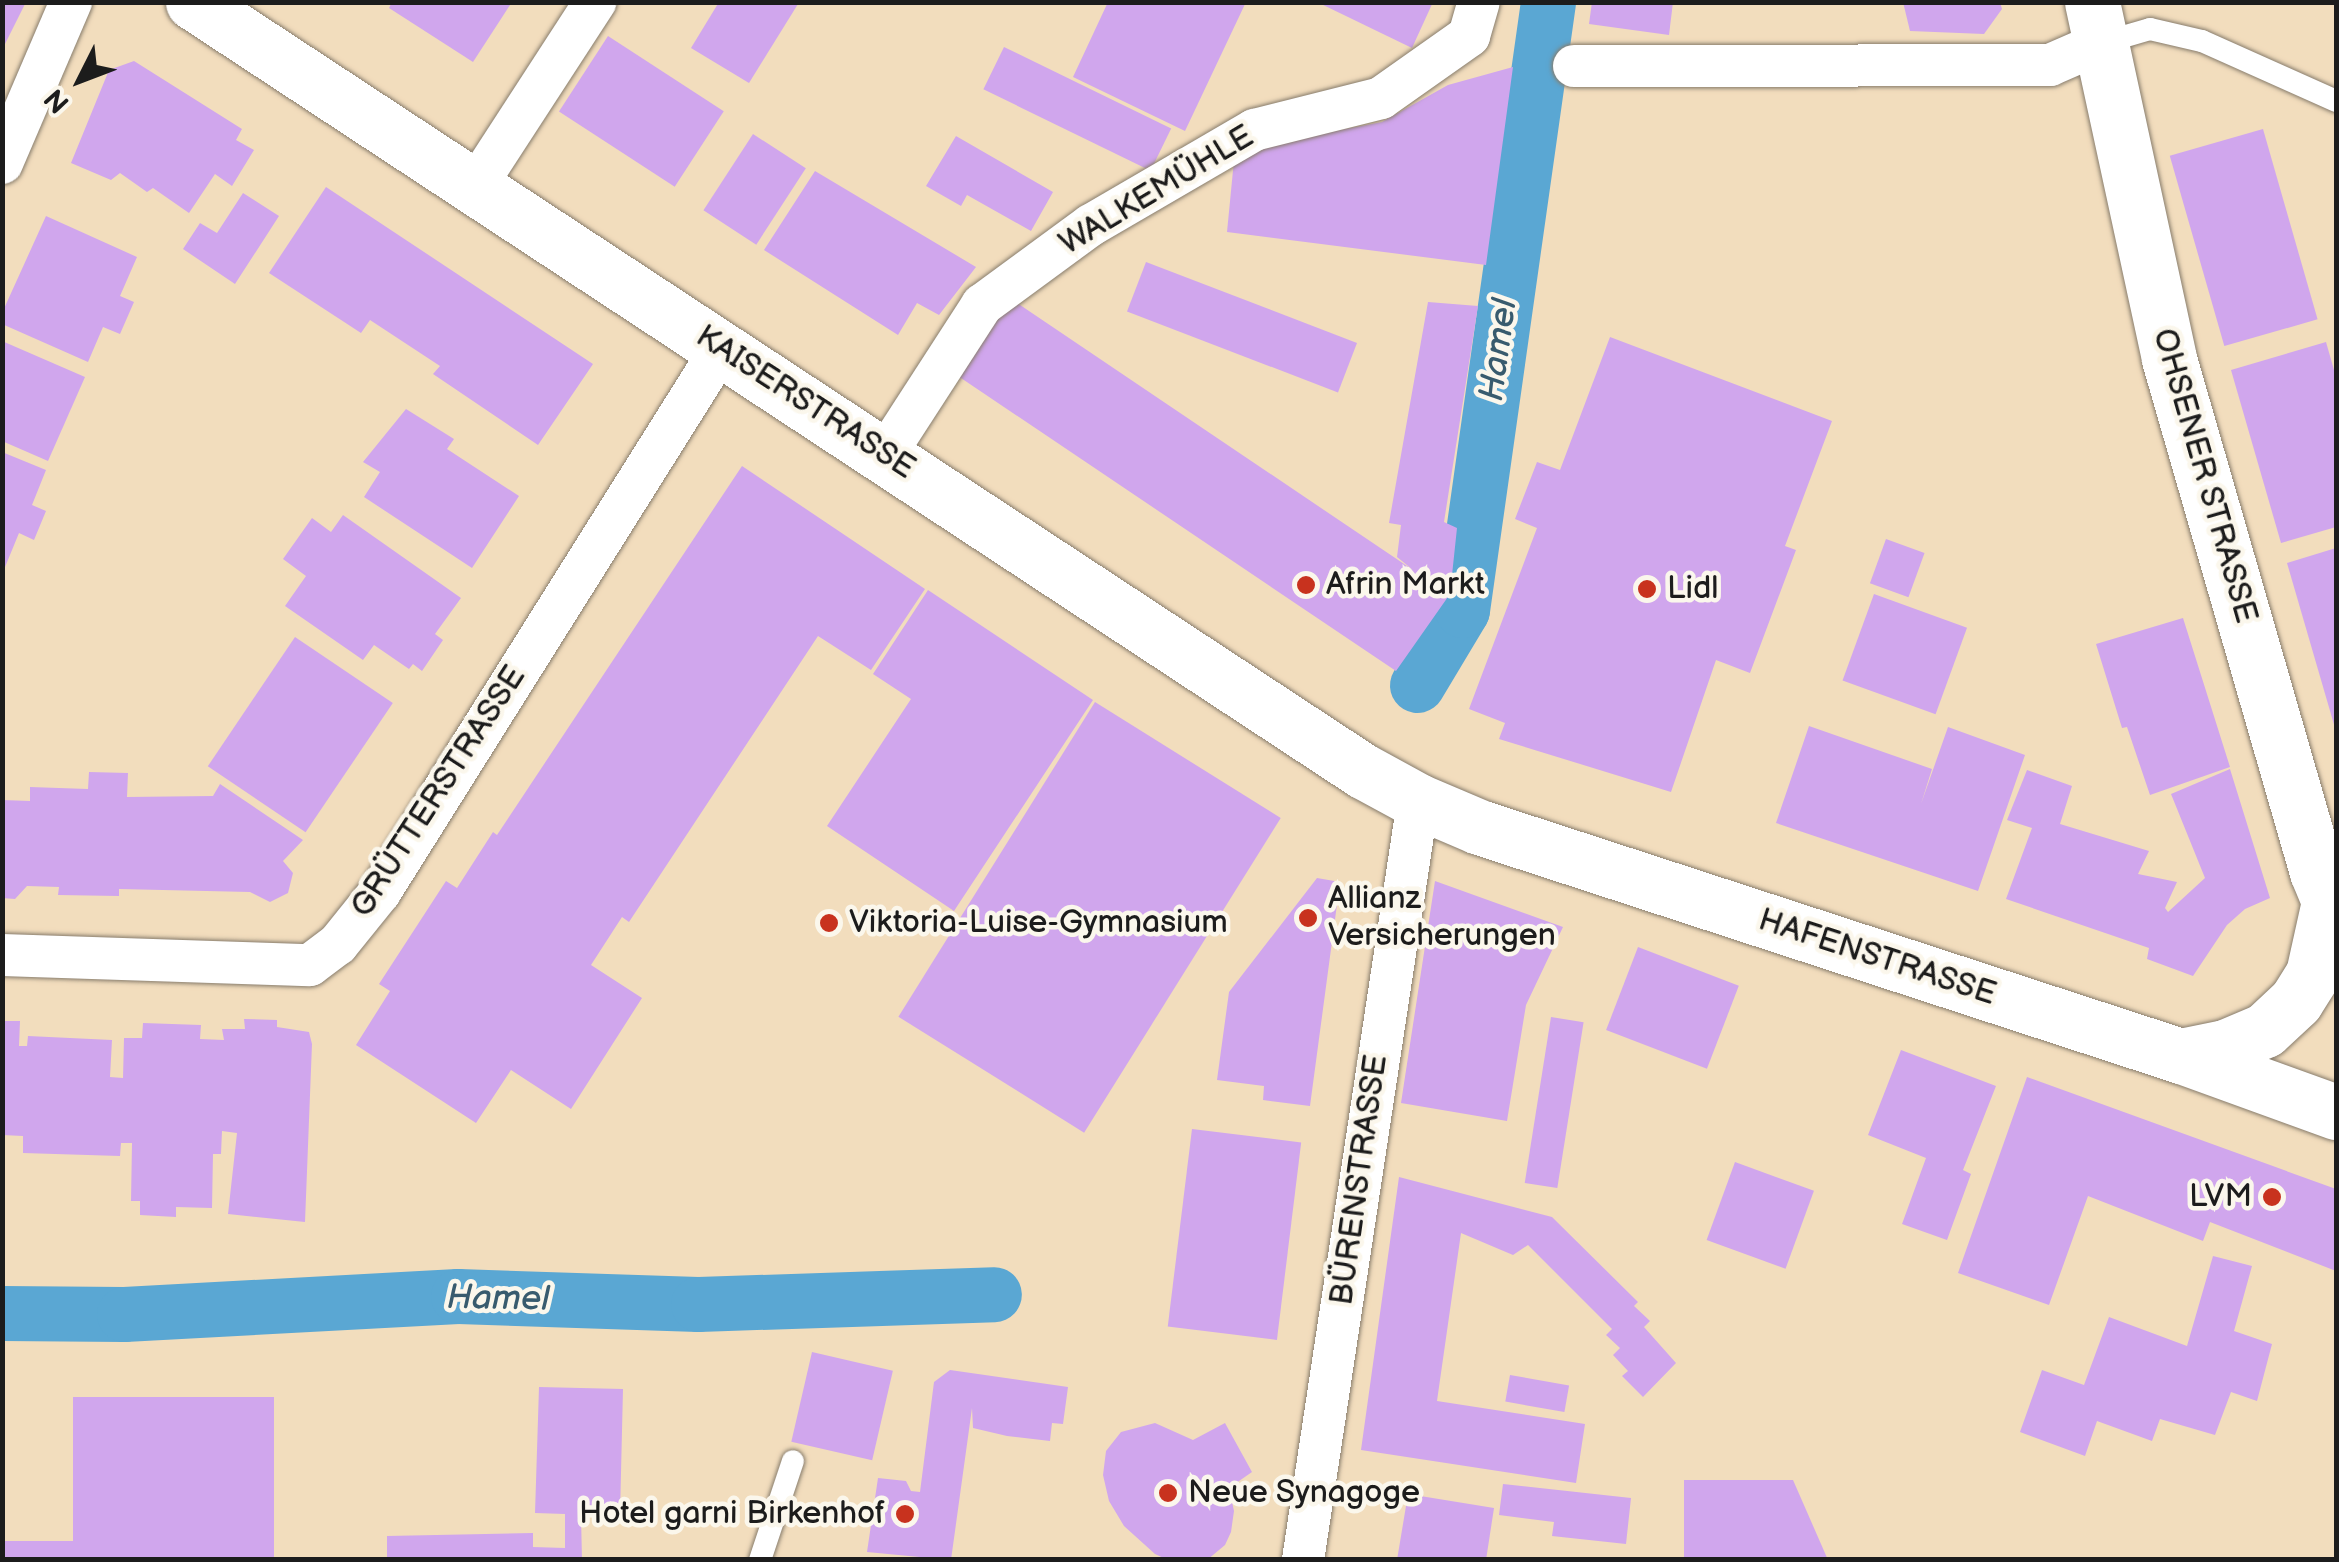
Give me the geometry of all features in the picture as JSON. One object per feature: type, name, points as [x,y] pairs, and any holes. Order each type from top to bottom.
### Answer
[{"type":"main road","name":"KAISERSTRASSE","points":[[193,2],[1363,771],[1418,801]]},
{"type":"main road","name":"OHSENER STRASSE","points":[[2095,23],[2168,359],[2333,910],[2312,974],[2296,1001],[2265,1030],[2226,1048],[2180,1056]]},
{"type":"main road","name":"HAFENSTRASSE","points":[[1418,801],[1608,870],[2180,1056],[2336,1112]]},
{"type":"street","points":[[2,163],[71,2]]},
{"type":"street","points":[[475,187],[596,2]]},
{"type":"street","name":"WALKEMÜHLE","points":[[885,456],[982,306],[1091,225],[1254,130],[1381,98],[1468,36],[1479,2]]},
{"type":"street","points":[[1574,66],[2050,65],[2095,23]]},
{"type":"street","name":"GRÜTTERSTRASSE","points":[[2,955],[310,966],[338,944],[380,892],[721,348]]},
{"type":"street","name":"BÜRENSTRASSE","points":[[1303,1560],[1418,801]]},
{"type":"lane","points":[[2095,23],[2150,28],[2202,41],[2336,100]]},
{"type":"lane","points":[[760,1560],[793,1461]]},
{"type":"building","points":[[2,2],[26,2],[2,50]]},
{"type":"building","points":[[392,2],[512,2],[473,62],[389,8]]},
{"type":"building","points":[[719,2],[798,4],[749,83],[691,48]]},
{"type":"building","points":[[1108,2],[1246,2],[1185,131],[1073,77]]},
{"type":"building","points":[[1317,2],[1433,2],[1412,48]]},
{"type":"building","points":[[1592,2],[1673,2],[1669,35],[1589,24]]},
{"type":"building","points":[[1903,2],[2000,2],[2002,9],[1984,34],[1910,31]]},
{"type":"building","points":[[608,36],[724,111],[675,187],[559,111]]},
{"type":"building","points":[[1004,47],[1171,129],[1151,171],[983,89]]},
{"type":"building","points":[[134,61],[242,129],[236,140],[254,150],[232,186],[215,174],[189,213],[153,188],[147,192],[120,173],[111,180],[71,163],[109,70]]},
{"type":"building","points":[[1513,67],[1486,265],[1227,232],[1235,150],[1382,122],[1448,85]]},
{"type":"building","points":[[2263,129],[2318,319],[2224,346],[2170,156]]},
{"type":"building","points":[[753,134],[806,168],[756,245],[703,210]]},
{"type":"building","points":[[956,136],[1053,192],[1031,231],[967,195],[961,206],[926,186]]},
{"type":"building","points":[[815,171],[976,267],[939,315],[917,303],[898,335],[764,250]]},
{"type":"building","points":[[326,187],[593,364],[538,445],[433,374],[440,366],[370,320],[361,333],[269,273]]},
{"type":"building","points":[[243,193],[279,216],[235,284],[183,249],[200,223],[217,233]]},
{"type":"building","points":[[46,216],[137,257],[120,296],[134,302],[120,334],[103,327],[88,362],[2,324],[2,313]]},
{"type":"building","points":[[1146,262],[1357,343],[1338,392],[1127,311]]},
{"type":"building","points":[[1011,299],[1413,570],[1397,557],[1401,525],[1389,523],[1428,302],[1478,306],[1444,522],[1457,528],[1450,594],[1396,671],[955,374]]},
{"type":"building","name":"Lidl","points":[[1610,337],[1832,421],[1785,546],[1796,550],[1750,673],[1716,660],[1671,792],[1499,739],[1505,723],[1469,709],[1537,528],[1515,519],[1537,462],[1560,470]]},
{"type":"building","points":[[2,341],[85,377],[48,461],[2,441]]},
{"type":"building","points":[[2326,342],[2336,377],[2336,527],[2281,543],[2231,370]]},
{"type":"building","points":[[406,409],[454,439],[447,449],[519,496],[472,568],[364,497],[380,472],[363,462]]},
{"type":"building","points":[[2,452],[46,470],[32,505],[46,511],[34,540],[19,533],[3,572]]},
{"type":"building","points":[[742,466],[925,589],[871,670],[818,636],[629,922],[622,917],[591,965],[642,998],[571,1109],[511,1070],[476,1123],[356,1045],[390,991],[379,984],[446,881],[457,888],[493,832],[497,835]]},
{"type":"building","points":[[343,515],[461,598],[435,634],[443,640],[422,671],[413,664],[409,669],[374,645],[363,660],[285,606],[306,576],[283,559],[312,518],[331,532]]},
{"type":"building","points":[[1886,539],[1925,553],[1908,597],[1870,583]]},
{"type":"building","points":[[2336,548],[2336,728],[2335,728],[2287,563]]},
{"type":"building","points":[[928,590],[1093,700],[954,911],[827,826],[911,699],[873,674]]},
{"type":"building","points":[[1874,594],[1967,628],[1936,714],[1843,680]]},
{"type":"building","points":[[2183,618],[2230,767],[2150,795],[2127,727],[2122,728],[2096,644]]},
{"type":"building","points":[[295,637],[393,703],[306,832],[208,766]]},
{"type":"building","points":[[1095,702],[1281,818],[1084,1133],[898,1017]]},
{"type":"building","points":[[1809,726],[1932,769],[1921,804],[1948,727],[2025,755],[1978,891],[1776,823]]},
{"type":"building","points":[[2230,769],[2270,898],[2245,909],[2227,925],[2193,976],[2147,959],[2149,948],[2006,899],[2032,828],[2007,820],[2027,770],[2072,786],[2060,824],[2149,851],[2138,874],[2177,882],[2165,908],[2168,912],[2205,878],[2171,794]]},
{"type":"building","points":[[89,772],[128,773],[127,797],[213,796],[220,784],[303,840],[283,861],[293,873],[288,893],[270,902],[250,892],[119,889],[119,896],[58,895],[59,887],[27,886],[15,899],[2,898],[2,800],[30,801],[30,787],[88,789]]},
{"type":"building","points":[[1317,878],[1340,882],[1310,1106],[1263,1100],[1264,1086],[1217,1080],[1229,992]]},
{"type":"building","points":[[1435,881],[1563,927],[1526,1005],[1507,1121],[1401,1103]]},
{"type":"building","points":[[1638,947],[1739,986],[1707,1069],[1606,1030]]},
{"type":"building","points":[[1551,1017],[1584,1022],[1557,1188],[1525,1183]]},
{"type":"building","points":[[244,1019],[277,1020],[277,1027],[309,1032],[312,1044],[305,1222],[228,1214],[237,1133],[222,1131],[221,1154],[213,1154],[212,1208],[176,1207],[176,1217],[140,1215],[140,1201],[131,1201],[132,1143],[121,1143],[120,1156],[23,1153],[23,1136],[2,1135],[2,1021],[20,1021],[19,1046],[27,1046],[28,1036],[112,1040],[110,1077],[123,1078],[124,1038],[142,1038],[143,1023],[201,1025],[200,1039],[224,1040],[222,1029],[245,1029]]},
{"type":"building","points":[[1901,1050],[1996,1086],[1963,1170],[1971,1174],[1947,1240],[1902,1224],[1926,1158],[1868,1135]]},
{"type":"building","points":[[2027,1077],[2336,1189],[2336,1271],[2210,1222],[2203,1241],[2088,1196],[2049,1305],[1958,1273]]},
{"type":"building","points":[[1192,1129],[1301,1142],[1277,1340],[1168,1327]]},
{"type":"building","points":[[1735,1162],[1814,1191],[1786,1269],[1707,1240]]},
{"type":"building","points":[[1399,1177],[1552,1217],[1638,1302],[1634,1306],[1650,1321],[1644,1327],[1676,1363],[1643,1397],[1622,1376],[1628,1371],[1613,1355],[1620,1348],[1606,1335],[1612,1329],[1528,1245],[1513,1255],[1461,1233],[1437,1401],[1585,1424],[1576,1483],[1361,1450]]},
{"type":"building","points":[[2213,1256],[2252,1266],[2234,1331],[2272,1344],[2257,1401],[2231,1392],[2215,1435],[2160,1419],[2152,1441],[2097,1421],[2085,1456],[2020,1432],[2042,1370],[2084,1385],[2109,1317],[2187,1346]]},
{"type":"building","name":"Hotel garni Birkenhof","points":[[812,1352],[893,1371],[872,1460],[791,1442]]},
{"type":"building","points":[[950,1370],[1068,1387],[1063,1424],[1052,1423],[1050,1441],[1007,1436],[973,1428],[972,1408],[951,1560],[867,1552],[878,1478],[906,1481],[911,1491],[920,1492],[934,1382]]},
{"type":"building","points":[[1510,1375],[1569,1385],[1564,1412],[1505,1402]]},
{"type":"building","points":[[539,1387],[623,1389],[620,1515],[581,1515],[582,1560],[387,1560],[387,1536],[533,1533],[533,1547],[565,1548],[565,1514],[535,1513]]},
{"type":"building","points":[[73,1397],[274,1397],[274,1560],[2,1560],[2,1541],[73,1541]]},
{"type":"building","name":"Neue Synagoge","points":[[1155,1423],[1193,1440],[1225,1423],[1252,1472],[1229,1488],[1234,1511],[1231,1532],[1225,1545],[1207,1560],[1168,1560],[1155,1554],[1124,1526],[1109,1501],[1103,1475],[1106,1451],[1121,1432]]},
{"type":"building","points":[[1684,1480],[1793,1480],[1828,1560],[1684,1560]]},
{"type":"building","points":[[1503,1484],[1631,1498],[1626,1544],[1552,1536],[1554,1522],[1499,1515]]},
{"type":"building","points":[[1408,1494],[1494,1508],[1486,1560],[1397,1560]]},
{"type":"waterway","name":"Hamel","points":[[1417,685],[1462,610],[1548,2]]},
{"type":"waterway","name":"Hamel","points":[[2,1313],[124,1314],[458,1296],[698,1304],[994,1294]]},
{"type":"place","name":"Afrin Markt","points":[[1306,585]]},
{"type":"place","name":"Lidl","points":[[1647,589]]},
{"type":"place","name":"Allianz Versicherungen","points":[[1308,918]]},
{"type":"place","name":"Viktoria-Luise-Gymnasium","points":[[829,923]]},
{"type":"place","name":"LVM","points":[[2272,1197]]},
{"type":"place","name":"Neue Synagoge","points":[[1168,1493]]},
{"type":"place","name":"Hotel garni Birkenhof","points":[[905,1514]]}]
